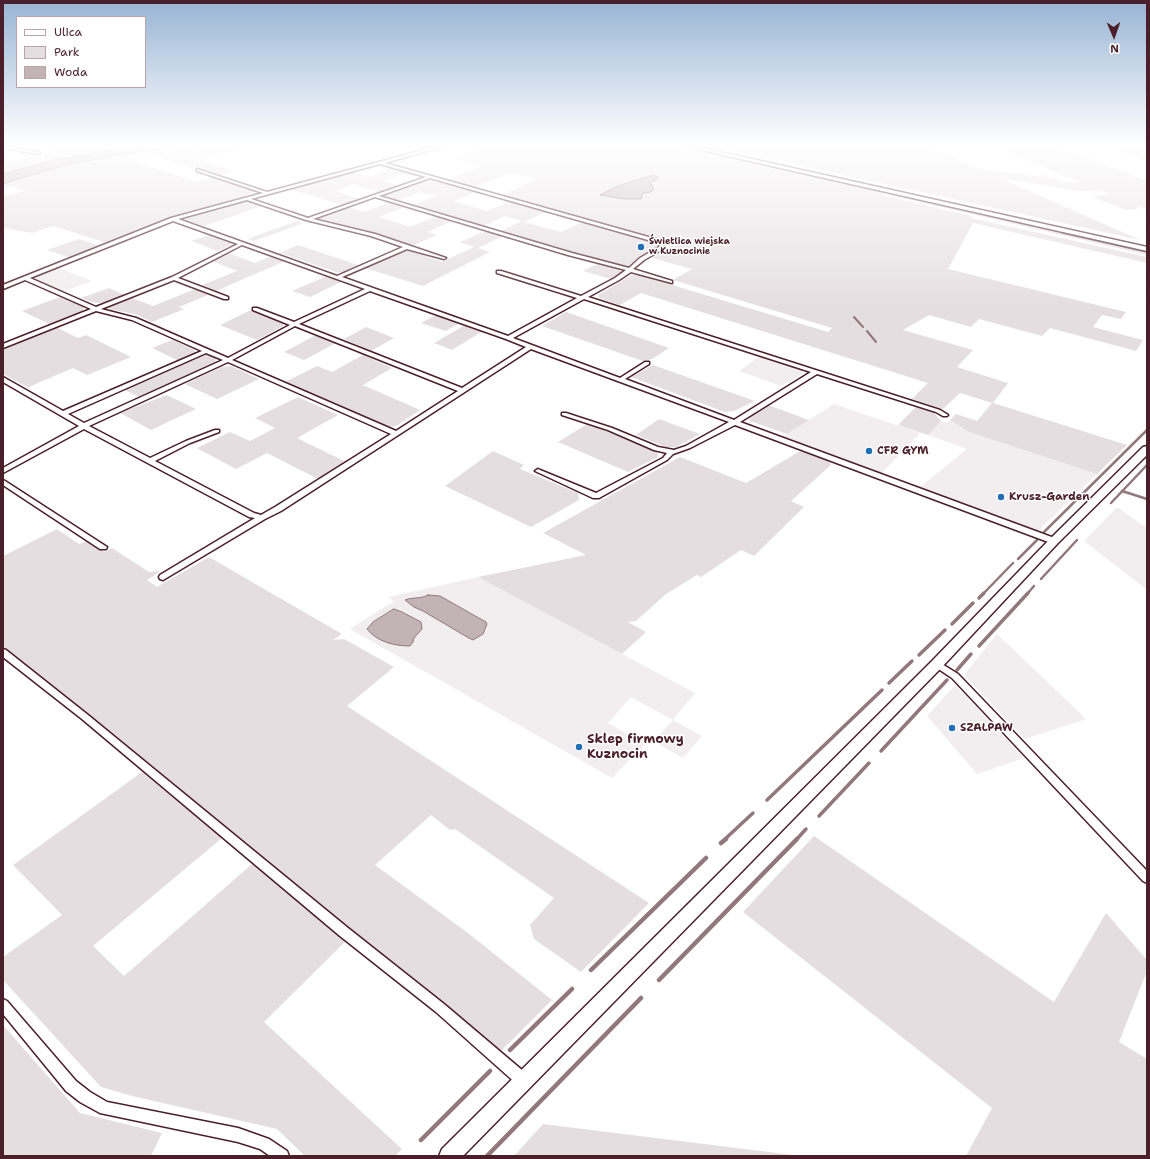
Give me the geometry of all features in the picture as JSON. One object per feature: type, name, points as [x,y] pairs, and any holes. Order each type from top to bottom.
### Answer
[{"type":"main road","points":[[928,200],[1147,249]]},
{"type":"street","points":[[3,287],[173,219],[242,200]]},
{"type":"street","points":[[249,200],[308,219],[373,235],[444,258]]},
{"type":"street","points":[[308,219],[363,200]]},
{"type":"street","points":[[389,200],[670,282]]},
{"type":"street","points":[[508,338],[617,279],[642,259],[660,248],[662,244],[657,241],[512,200]]},
{"type":"street","points":[[173,219],[531,346],[1054,541]]},
{"type":"street","points":[[3,346],[174,278],[243,243]]},
{"type":"street","points":[[338,277],[407,247]]},
{"type":"street","points":[[499,272],[582,297],[938,411],[945,415]]},
{"type":"street","points":[[25,278],[96,309],[134,319],[396,434]]},
{"type":"street","points":[[174,278],[226,298]]},
{"type":"street","points":[[3,471],[84,426],[228,360],[295,324],[369,288]]},
{"type":"street","points":[[255,309],[462,390]]},
{"type":"street","points":[[163,577],[262,517],[278,509],[531,346]]},
{"type":"street","points":[[63,414],[206,351]]},
{"type":"street","points":[[620,380],[648,363]]},
{"type":"street","points":[[564,414],[610,429],[656,449],[676,452],[735,422],[816,372]]},
{"type":"street","points":[[3,379],[84,426],[149,461],[252,515],[262,517]]},
{"type":"street","points":[[149,461],[188,442],[217,431]]},
{"type":"street","points":[[449,1156],[937,664],[1054,541],[1147,449]]},
{"type":"street","points":[[538,471],[596,496],[665,459],[671,452]]},
{"type":"street","points":[[3,482],[102,547]]},
{"type":"street","points":[[3,652],[85,717],[344,932],[440,1008],[524,1082]]},
{"type":"street","points":[[937,664],[955,676],[1147,878]]},
{"type":"street","points":[[3,1005],[71,1086],[85,1097],[105,1108],[238,1135],[264,1144],[282,1156]]},
{"type":"shaded area","points":[[59,268],[92,281],[64,291],[35,279],[37,276]]},
{"type":"shaded area","points":[[760,356],[801,370],[803,374],[781,386],[739,371]]},
{"type":"shaded area","points":[[834,404],[920,433],[881,474],[782,437]]},
{"type":"shaded area","points":[[950,420],[969,432],[1097,474],[1038,531],[919,488],[967,449],[928,435],[941,421],[947,423]]},
{"type":"shaded area","points":[[1117,507],[1147,528],[1147,590],[1084,541]]},
{"type":"shaded area","points":[[478,577],[695,693],[673,720],[631,697],[608,723],[645,744],[612,778],[350,629],[394,601],[388,597]]},
{"type":"shaded area","points":[[997,634],[1086,719],[1025,739],[964,675]]},
{"type":"shaded area","points":[[955,685],[1024,758],[977,774],[927,716]]},
{"type":"shaded area","points":[[673,720],[702,736],[683,758],[653,741]]},
{"type":"green space","points":[[3,200],[237,200],[173,217],[107,243],[53,226],[32,233],[3,228]]},
{"type":"green space","points":[[326,200],[357,200],[342,205]]},
{"type":"green space","points":[[426,200],[456,200],[454,201],[487,211],[510,202],[546,212],[524,222],[561,232],[583,222],[658,243],[659,245],[642,255],[630,266],[624,266],[501,231],[522,221],[505,216],[483,226],[414,205]]},
{"type":"green space","points":[[520,200],[903,200],[971,216],[971,218],[1147,257],[1147,263],[973,223],[948,269],[1126,312],[1121,319],[1102,315],[1093,327],[1143,340],[1136,351],[1050,328],[1042,336],[979,319],[971,327],[929,315],[903,330],[973,350],[957,367],[1008,383],[993,403],[1127,445],[1097,474],[969,432],[950,420],[956,414],[977,421],[992,403],[960,393],[943,409],[912,399],[928,383],[641,293],[620,305],[599,298],[598,295],[632,275],[639,275],[828,332],[832,328],[673,280],[692,269],[652,258],[675,244]]},
{"type":"green space","points":[[911,200],[919,200],[1147,251],[1147,255]]},
{"type":"green space","points":[[958,200],[1050,200],[1140,240]]},
{"type":"green space","points":[[1101,200],[1147,200],[1147,209],[1137,205],[1137,209],[1126,210]]},
{"type":"green space","points":[[242,202],[262,206],[204,226],[185,220],[186,218]]},
{"type":"green space","points":[[390,202],[405,207],[379,217],[410,227],[436,216],[452,221],[428,232],[437,235],[412,246],[373,233],[318,220],[318,218],[349,207],[364,212]]},
{"type":"green space","points":[[297,221],[304,223],[254,241],[247,239]]},
{"type":"green space","points":[[486,231],[503,236],[478,248],[490,252],[423,286],[365,268],[404,250],[409,250],[442,262],[474,247],[460,242]]},
{"type":"green space","points":[[210,235],[231,242],[231,245],[218,251],[191,241]]},
{"type":"green space","points":[[79,239],[97,245],[97,247],[71,258],[47,250]]},
{"type":"green space","points":[[298,245],[358,265],[344,272],[336,272],[280,253]]},
{"type":"green space","points":[[228,253],[255,263],[271,256],[285,261],[216,291],[202,285],[237,271],[212,261]]},
{"type":"green space","points":[[597,264],[620,270],[623,273],[611,279],[583,271]]},
{"type":"green space","points":[[327,276],[343,281],[310,297],[292,291]]},
{"type":"green space","points":[[109,288],[125,295],[99,303],[81,298]]},
{"type":"green space","points":[[195,289],[208,295],[179,307],[184,309],[152,322],[135,314],[109,309],[110,307],[132,298],[153,306]]},
{"type":"green space","points":[[60,297],[84,307],[82,311],[49,324],[22,311]]},
{"type":"green space","points":[[251,310],[283,323],[283,326],[257,340],[220,325]]},
{"type":"green space","points":[[566,312],[669,348],[652,359],[643,361],[542,326]]},
{"type":"green space","points":[[438,315],[457,322],[458,324],[446,331],[421,323]]},
{"type":"green space","points":[[465,325],[483,331],[452,350],[434,343]]},
{"type":"green space","points":[[56,327],[78,338],[86,335],[131,357],[87,375],[73,368],[29,388],[3,374],[3,350]]},
{"type":"green space","points":[[366,327],[394,338],[371,351],[344,339]]},
{"type":"green space","points":[[316,335],[336,343],[304,360],[284,352]]},
{"type":"green space","points":[[172,340],[195,350],[195,354],[179,361],[152,348]]},
{"type":"green space","points":[[204,354],[216,359],[215,363],[139,397],[123,389]]},
{"type":"green space","points":[[363,355],[392,368],[363,385],[420,410],[396,426],[387,427],[285,382],[317,366],[332,372]]},
{"type":"green space","points":[[653,365],[755,401],[734,411],[725,412],[631,377]]},
{"type":"green space","points":[[231,366],[259,379],[217,399],[185,384],[222,367]]},
{"type":"green space","points":[[167,395],[196,409],[151,430],[120,413]]},
{"type":"green space","points":[[298,397],[338,415],[297,438],[348,463],[320,480],[267,453],[236,469],[197,448],[230,432],[250,441],[275,428],[255,418]]},
{"type":"green space","points":[[768,405],[809,420],[787,434],[750,421],[748,416]]},
{"type":"green space","points":[[916,407],[934,413],[941,421],[928,435],[898,425]]},
{"type":"green space","points":[[659,419],[700,434],[676,447],[666,447],[636,435]]},
{"type":"green space","points":[[587,424],[657,451],[658,457],[628,472],[558,442]]},
{"type":"green space","points":[[802,450],[828,459],[831,465],[791,501],[804,507],[754,556],[741,550],[701,577],[697,575],[666,594],[636,621],[628,622],[646,632],[622,654],[478,577],[586,555],[543,533],[680,457],[746,483]]},
{"type":"green space","points":[[493,451],[524,465],[520,469],[578,493],[579,500],[531,527],[445,486]]},
{"type":"green space","points":[[57,529],[79,544],[87,541],[105,552],[112,548],[149,572],[161,571],[147,580],[157,587],[209,557],[342,634],[333,640],[344,639],[394,667],[347,706],[649,903],[581,972],[534,939],[530,925],[554,898],[455,829],[450,830],[431,815],[375,865],[468,933],[552,1000],[501,1051],[3,646],[3,556]]},
{"type":"green space","points":[[142,772],[222,838],[93,946],[124,976],[252,864],[347,940],[264,1022],[402,1149],[395,1156],[305,1156],[277,1129],[132,1096],[101,1087],[3,980],[3,957],[62,915],[13,865]]},
{"type":"green space","points":[[814,836],[1054,1002],[1106,913],[1147,960],[1147,971],[1119,1042],[1147,1059],[1147,1156],[966,1156],[992,1108],[743,912]]},
{"type":"green space","points":[[3,1025],[80,1113],[162,1133],[151,1156],[3,1156]]},
{"type":"green space","points":[[543,1124],[801,1156],[514,1156]]},
{"type":"water","points":[[428,595],[440,596],[486,622],[487,624],[483,634],[473,640],[414,607],[405,600]]},
{"type":"water","points":[[394,609],[421,622],[422,629],[414,638],[410,646],[398,645],[381,640],[367,629],[373,622]]},
{"type":"waterway","points":[[1062,233],[1147,252]]},
{"type":"waterway","points":[[854,317],[863,327]]},
{"type":"waterway","points":[[867,331],[876,342]]},
{"type":"waterway","points":[[1044,532],[1147,430]]},
{"type":"waterway","points":[[1122,491],[1147,465]]},
{"type":"waterway","points":[[1111,503],[1122,491]]},
{"type":"waterway","points":[[1122,491],[1147,499]]},
{"type":"waterway","points":[[1018,559],[1037,540]]},
{"type":"waterway","points":[[1041,579],[1077,540]]},
{"type":"waterway","points":[[983,594],[1013,563]]},
{"type":"waterway","points":[[1027,594],[1034,586]]},
{"type":"waterway","points":[[979,646],[1028,593]]},
{"type":"waterway","points":[[979,598],[983,594]]},
{"type":"waterway","points":[[952,624],[973,603]]},
{"type":"waterway","points":[[919,655],[945,630]]},
{"type":"waterway","points":[[957,670],[971,654]]},
{"type":"waterway","points":[[889,683],[912,661]]},
{"type":"waterway","points":[[881,751],[947,680]]},
{"type":"waterway","points":[[767,800],[882,690]]},
{"type":"waterway","points":[[819,816],[869,763]]},
{"type":"waterway","points":[[724,840],[753,813]]},
{"type":"waterway","points":[[796,840],[806,829]]},
{"type":"waterway","points":[[721,843],[726,839]]},
{"type":"waterway","points":[[659,980],[797,839]]},
{"type":"waterway","points":[[591,970],[706,858]]},
{"type":"waterway","points":[[510,1050],[572,989]]},
{"type":"waterway","points":[[487,1156],[641,998]]},
{"type":"waterway","points":[[421,1140],[490,1071]]},
{"type":"place","name":"Świetlica wiejska w Kuznocinie","points":[[641,247]]},
{"type":"place","name":"CFR GYM","points":[[869,451]]},
{"type":"place","name":"Krusz-Garden","points":[[1001,497]]},
{"type":"place","name":"SZALPAW","points":[[952,728]]},
{"type":"place","name":"Sklep firmowy Kuznocin","points":[[579,747]]}]
